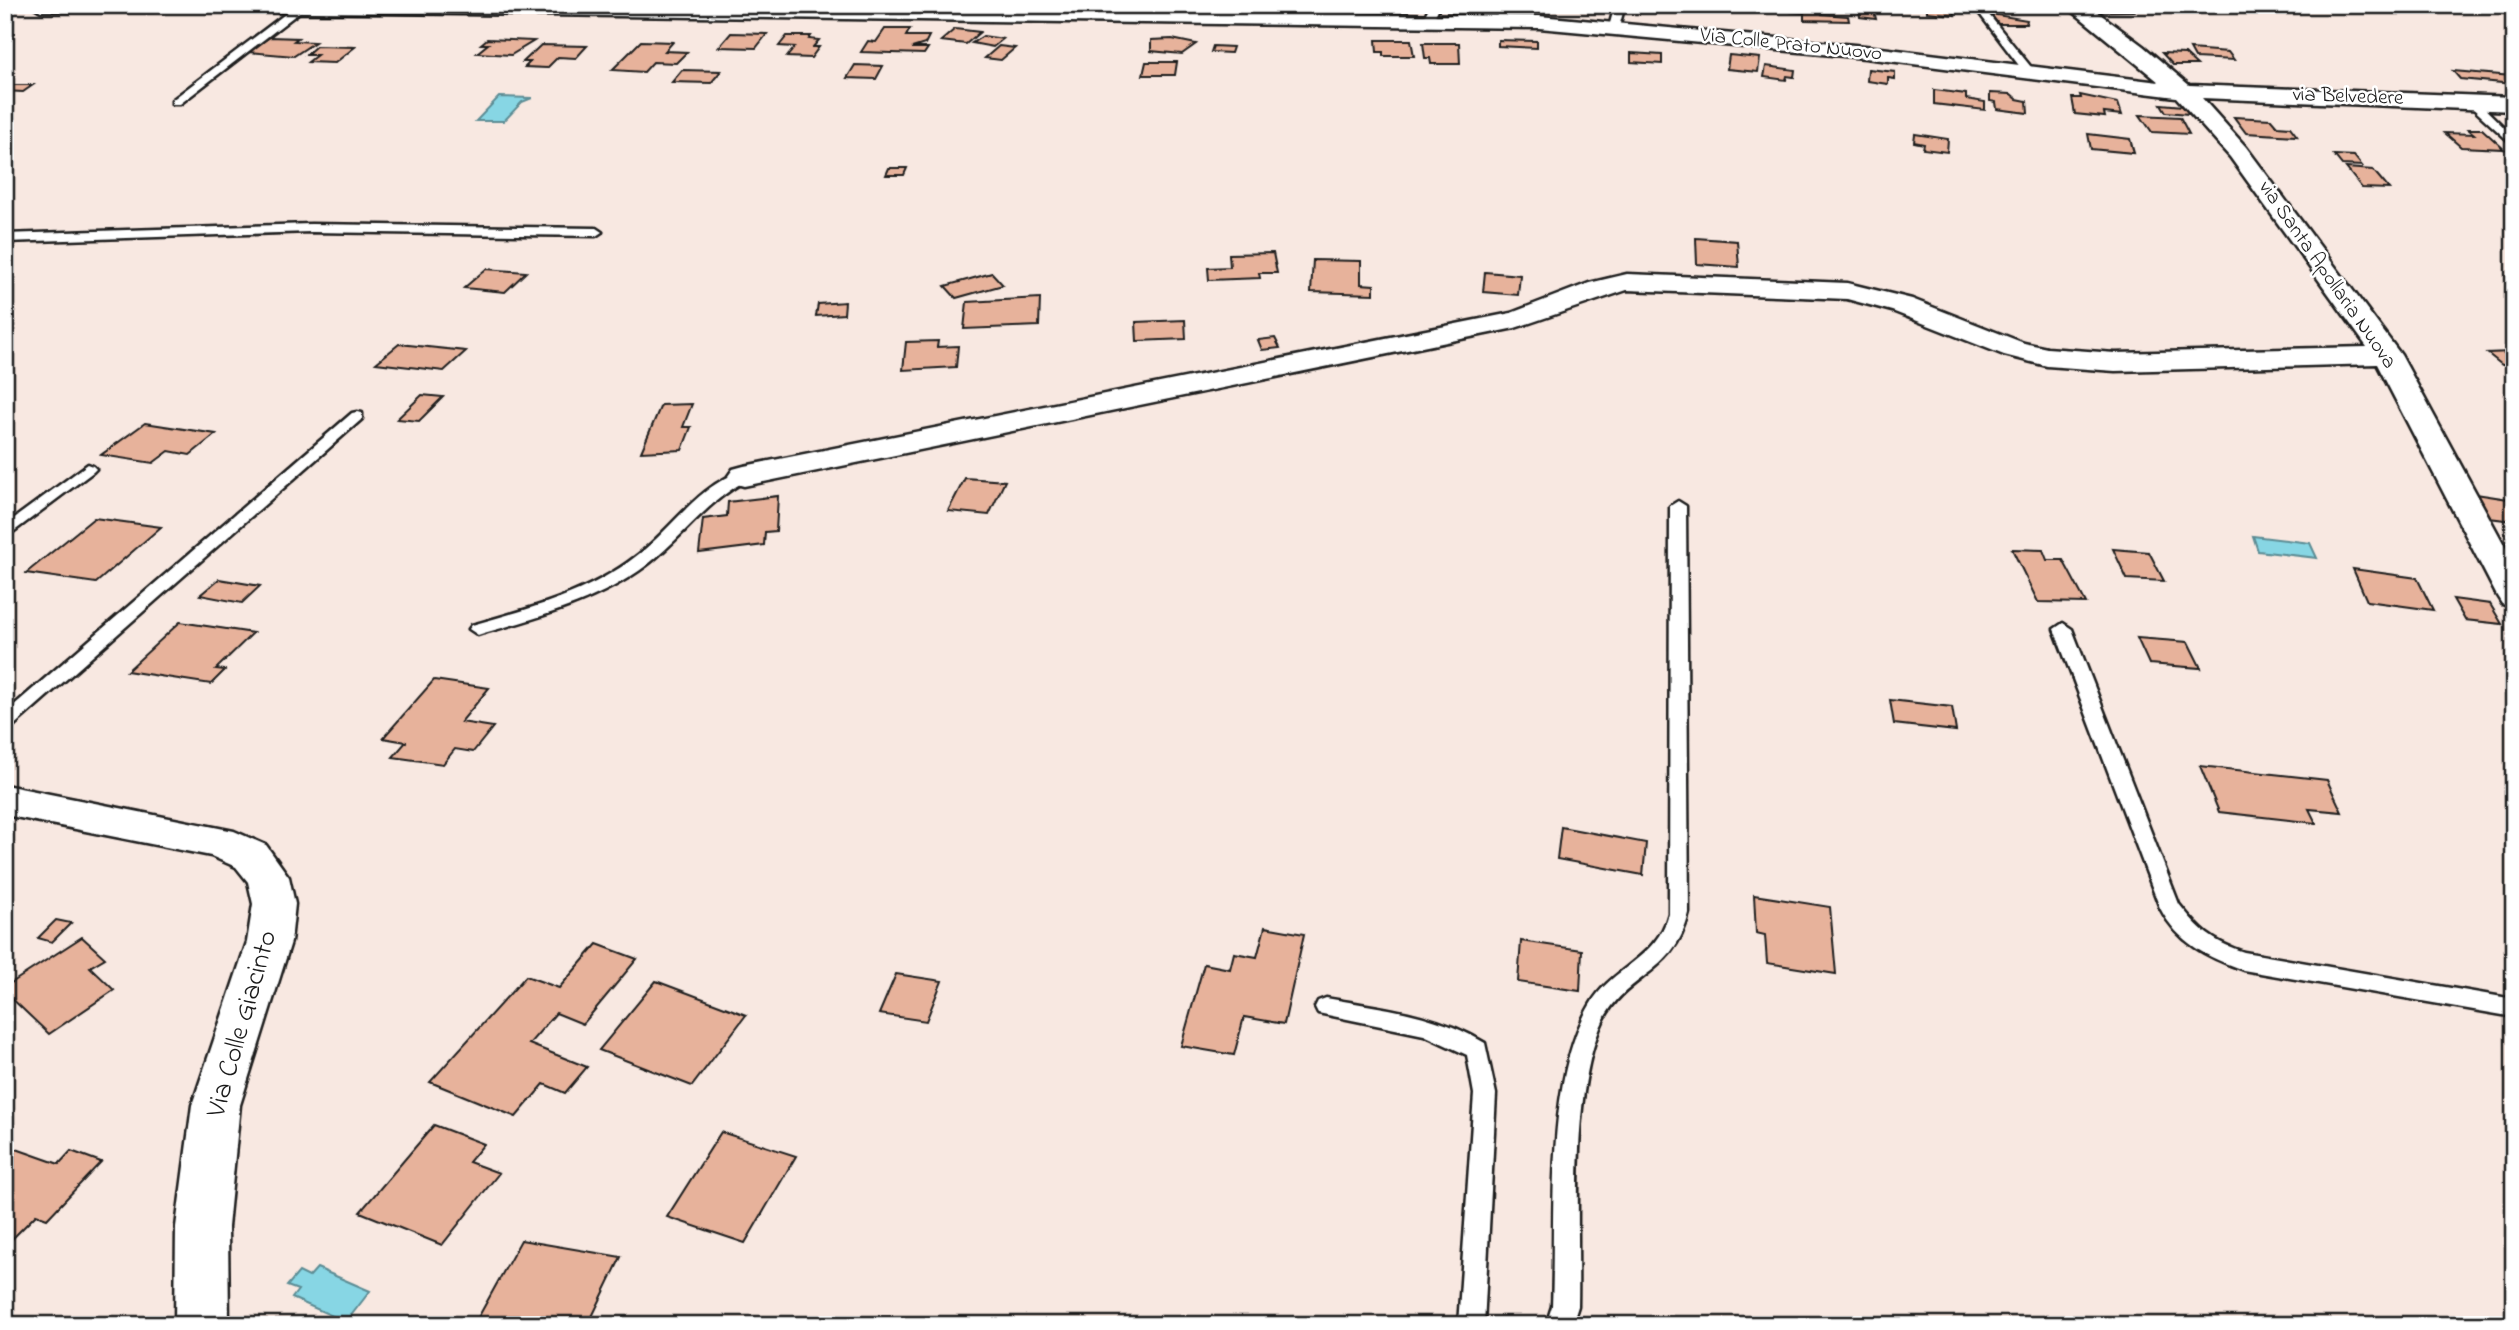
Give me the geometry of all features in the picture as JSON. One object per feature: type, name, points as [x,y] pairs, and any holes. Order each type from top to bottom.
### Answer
[{"type":"street","points":[[41,5],[153,5]]},
{"type":"street","name":"Via Colle Prato Nuovo","points":[[222,5],[1503,13],[1864,52],[2183,91]]},
{"type":"street","name":"via Santa Apollaria Nuova","points":[[2075,5],[2136,50],[2183,91],[2238,152],[2387,355],[2514,596]]},
{"type":"street","name":"via Belvedere","points":[[2183,91],[2514,104]]},
{"type":"street","points":[[744,476],[1515,320],[1550,310],[1598,288],[1627,282],[1847,291],[1902,305],[2014,349],[2071,360],[2115,362],[2387,355]]},
{"type":"street","name":"Via Colle Giacinto","points":[[8,803],[219,842],[251,856],[268,877],[274,904],[270,943],[216,1105],[202,1227],[202,1325]]},
{"type":"lane","points":[[1614,27],[1620,5]]},
{"type":"lane","points":[[1977,6],[2031,74]]},
{"type":"lane","points":[[176,102],[302,7]]},
{"type":"lane","points":[[2472,102],[2514,143]]},
{"type":"lane","points":[[5,238],[311,228],[596,232]]},
{"type":"lane","points":[[5,723],[357,416]]},
{"type":"lane","points":[[5,533],[88,470]]},
{"type":"lane","points":[[478,629],[576,601],[601,589],[643,559],[699,508],[744,476]]},
{"type":"lane","points":[[1559,1325],[1565,1306],[1572,1105],[1581,1050],[1598,1009],[1667,944],[1674,934],[1679,913],[1678,506]]},
{"type":"lane","points":[[2063,629],[2169,908],[2194,938],[2215,951],[2258,964],[2514,1008]]},
{"type":"lane","points":[[1326,1007],[1427,1027],[1459,1037],[1476,1050],[1485,1094],[1471,1325]]},
{"type":"water","points":[[499,97],[532,98],[522,102],[504,121],[476,121]]},
{"type":"water","points":[[2253,536],[2310,543],[2317,558],[2258,551]]},
{"type":"water","points":[[317,1268],[370,1291],[346,1322],[292,1298],[298,1290],[287,1286],[299,1272],[309,1277]]},
{"type":"building","points":[[1634,5],[1661,5],[1661,12],[1633,10]]},
{"type":"building","points":[[1927,5],[1954,6],[1955,15],[1927,12]]},
{"type":"building","points":[[2086,5],[2127,5],[2134,11],[2093,12]]},
{"type":"building","points":[[1791,6],[1821,8],[1822,14],[1848,16],[1849,21],[1804,20],[1804,13],[1791,12]]},
{"type":"building","points":[[1859,9],[1874,11],[1876,19],[1860,17]]},
{"type":"building","points":[[1991,14],[2027,20],[2026,24],[1998,24]]},
{"type":"building","points":[[885,29],[910,29],[906,36],[929,36],[925,44],[912,48],[928,48],[924,54],[861,52],[868,41],[876,42]]},
{"type":"building","points":[[955,29],[980,32],[966,44],[941,41]]},
{"type":"building","points":[[731,33],[767,34],[756,48],[719,47]]},
{"type":"building","points":[[787,36],[811,36],[809,39],[819,40],[813,47],[819,47],[811,58],[787,57],[795,47],[779,46]]},
{"type":"building","points":[[983,36],[1003,39],[993,47],[972,43]]},
{"type":"building","points":[[270,37],[315,42],[294,56],[248,52]]},
{"type":"building","points":[[487,39],[534,41],[511,55],[477,53],[488,44],[481,44]]},
{"type":"building","points":[[1172,39],[1196,44],[1182,54],[1151,51],[1151,40]]},
{"type":"building","points":[[1376,40],[1411,40],[1414,56],[1383,56],[1383,52],[1377,52]]},
{"type":"building","points":[[1498,40],[1537,41],[1537,48],[1498,46]]},
{"type":"building","points":[[641,41],[673,42],[665,51],[687,52],[676,63],[653,62],[644,72],[612,70]]},
{"type":"building","points":[[1423,43],[1459,43],[1460,64],[1431,64],[1430,58],[1425,58]]},
{"type":"building","points":[[541,45],[587,46],[576,58],[558,57],[547,68],[525,67],[530,62],[523,62]]},
{"type":"building","points":[[316,46],[355,47],[335,63],[308,62],[317,55],[306,55]]},
{"type":"building","points":[[999,46],[1015,48],[1001,60],[985,58]]},
{"type":"building","points":[[1213,46],[1233,47],[1231,53],[1211,52]]},
{"type":"building","points":[[2190,49],[2228,52],[2234,60],[2195,58]]},
{"type":"building","points":[[1631,53],[1662,55],[1662,64],[1631,62]]},
{"type":"building","points":[[2162,53],[2185,54],[2197,65],[2173,65]]},
{"type":"building","points":[[1729,55],[1760,58],[1758,72],[1727,69]]},
{"type":"building","points":[[1146,62],[1177,62],[1175,75],[1143,75]]},
{"type":"building","points":[[855,65],[883,66],[876,79],[847,78]]},
{"type":"building","points":[[1766,66],[1795,70],[1794,77],[1787,76],[1786,80],[1764,77]]},
{"type":"building","points":[[1868,69],[1895,72],[1895,79],[1888,78],[1888,84],[1867,81]]},
{"type":"building","points":[[682,70],[721,71],[711,83],[672,82]]},
{"type":"building","points":[[2453,71],[2512,76],[2514,84],[2460,79]]},
{"type":"building","points":[[9,85],[33,85],[23,92],[5,91]]},
{"type":"building","points":[[1934,90],[1966,94],[1966,99],[1985,102],[1985,110],[1934,104]]},
{"type":"building","points":[[1990,93],[2011,94],[2017,99],[2027,101],[2028,113],[1997,109],[1996,102],[1990,101]]},
{"type":"building","points":[[2080,95],[2118,103],[2122,115],[2104,113],[2105,117],[2075,114],[2072,98],[2081,98]]},
{"type":"building","points":[[2161,104],[2183,106],[2189,114],[2166,112]]},
{"type":"building","points":[[2140,115],[2180,117],[2189,134],[2152,132]]},
{"type":"building","points":[[2234,117],[2271,119],[2277,126],[2290,127],[2297,136],[2246,133]]},
{"type":"building","points":[[2468,129],[2482,129],[2504,149],[2461,147],[2445,133],[2474,134]]},
{"type":"building","points":[[1915,134],[1948,139],[1947,152],[1923,149],[1924,144],[1914,142]]},
{"type":"building","points":[[2088,134],[2130,139],[2134,153],[2091,149]]},
{"type":"building","points":[[2334,155],[2354,156],[2362,166],[2342,165]]},
{"type":"building","points":[[889,168],[907,168],[904,175],[886,175]]},
{"type":"building","points":[[2346,168],[2373,170],[2389,189],[2362,188]]},
{"type":"building","points":[[1696,238],[1737,241],[1739,267],[1697,264]]},
{"type":"building","points":[[1273,253],[1277,273],[1259,273],[1260,278],[1209,280],[1208,268],[1230,267],[1229,254]]},
{"type":"building","points":[[1313,260],[1361,261],[1361,284],[1374,285],[1374,294],[1311,292]]},
{"type":"building","points":[[486,269],[526,272],[505,292],[464,288]]},
{"type":"building","points":[[1485,272],[1520,275],[1518,295],[1483,292]]},
{"type":"building","points":[[992,273],[1003,285],[956,298],[945,286]]},
{"type":"building","points":[[1040,298],[1039,326],[964,329],[967,302]]},
{"type":"building","points":[[845,302],[844,314],[816,316],[818,304]]},
{"type":"building","points":[[1185,320],[1186,339],[1137,341],[1136,322]]},
{"type":"building","points":[[1275,338],[1280,348],[1262,350],[1258,340]]},
{"type":"building","points":[[938,341],[937,347],[958,346],[956,367],[903,370],[906,342]]},
{"type":"building","points":[[399,344],[466,351],[444,371],[376,363]]},
{"type":"building","points":[[2511,352],[2514,365],[2502,365],[2487,353]]},
{"type":"building","points":[[422,395],[443,397],[419,421],[397,419]]},
{"type":"building","points":[[692,404],[683,427],[691,427],[682,450],[641,452],[661,405]]},
{"type":"building","points":[[145,423],[216,434],[190,455],[169,451],[153,463],[101,455]]},
{"type":"building","points":[[965,478],[1005,481],[989,515],[948,511]]},
{"type":"building","points":[[2476,494],[2508,499],[2514,509],[2514,521],[2489,518]]},
{"type":"building","points":[[778,496],[776,531],[765,532],[764,545],[699,553],[703,519],[727,516],[728,502]]},
{"type":"building","points":[[94,518],[161,527],[96,583],[26,573]]},
{"type":"building","points":[[2012,549],[2043,550],[2047,560],[2063,560],[2086,603],[2038,602]]},
{"type":"building","points":[[2113,549],[2149,552],[2164,581],[2127,579]]},
{"type":"building","points":[[2353,569],[2417,578],[2433,610],[2367,601]]},
{"type":"building","points":[[219,579],[260,586],[242,603],[200,595]]},
{"type":"building","points":[[2453,599],[2490,604],[2502,624],[2465,620]]},
{"type":"building","points":[[180,622],[253,633],[216,669],[225,670],[211,684],[127,671]]},
{"type":"building","points":[[2137,638],[2188,642],[2201,668],[2149,664]]},
{"type":"building","points":[[434,680],[489,688],[461,722],[493,727],[473,752],[455,749],[443,764],[393,757],[406,742],[383,738]]},
{"type":"building","points":[[1890,700],[1952,707],[1956,731],[1894,724]]},
{"type":"building","points":[[2200,766],[2327,780],[2342,812],[2309,809],[2316,823],[2219,812]]},
{"type":"building","points":[[1561,827],[1646,843],[1643,875],[1557,859]]},
{"type":"building","points":[[1754,895],[1830,907],[1836,974],[1767,963],[1765,935],[1756,933]]},
{"type":"building","points":[[56,920],[71,923],[52,942],[38,938]]},
{"type":"building","points":[[1265,927],[1304,934],[1284,1024],[1244,1017],[1234,1055],[1181,1046],[1204,964],[1230,969],[1234,953],[1257,957]]},
{"type":"building","points":[[82,937],[105,958],[90,967],[114,990],[49,1034],[5,992],[5,987]]},
{"type":"building","points":[[1521,941],[1582,950],[1580,991],[1518,982]]},
{"type":"building","points":[[597,944],[637,959],[583,1024],[556,1013],[529,1044],[587,1067],[565,1093],[544,1084],[516,1117],[430,1082],[526,976],[559,988]]},
{"type":"building","points":[[896,974],[942,981],[926,1021],[879,1014]]},
{"type":"building","points":[[656,981],[746,1015],[692,1086],[599,1050]]},
{"type":"building","points":[[434,1125],[484,1144],[469,1162],[499,1173],[442,1245],[360,1212]]},
{"type":"building","points":[[721,1132],[796,1156],[745,1243],[667,1217]]},
{"type":"building","points":[[5,1145],[59,1164],[71,1151],[101,1162],[47,1219],[36,1215],[6,1245]]},
{"type":"building","points":[[521,1240],[621,1257],[588,1325],[474,1325]]}]
